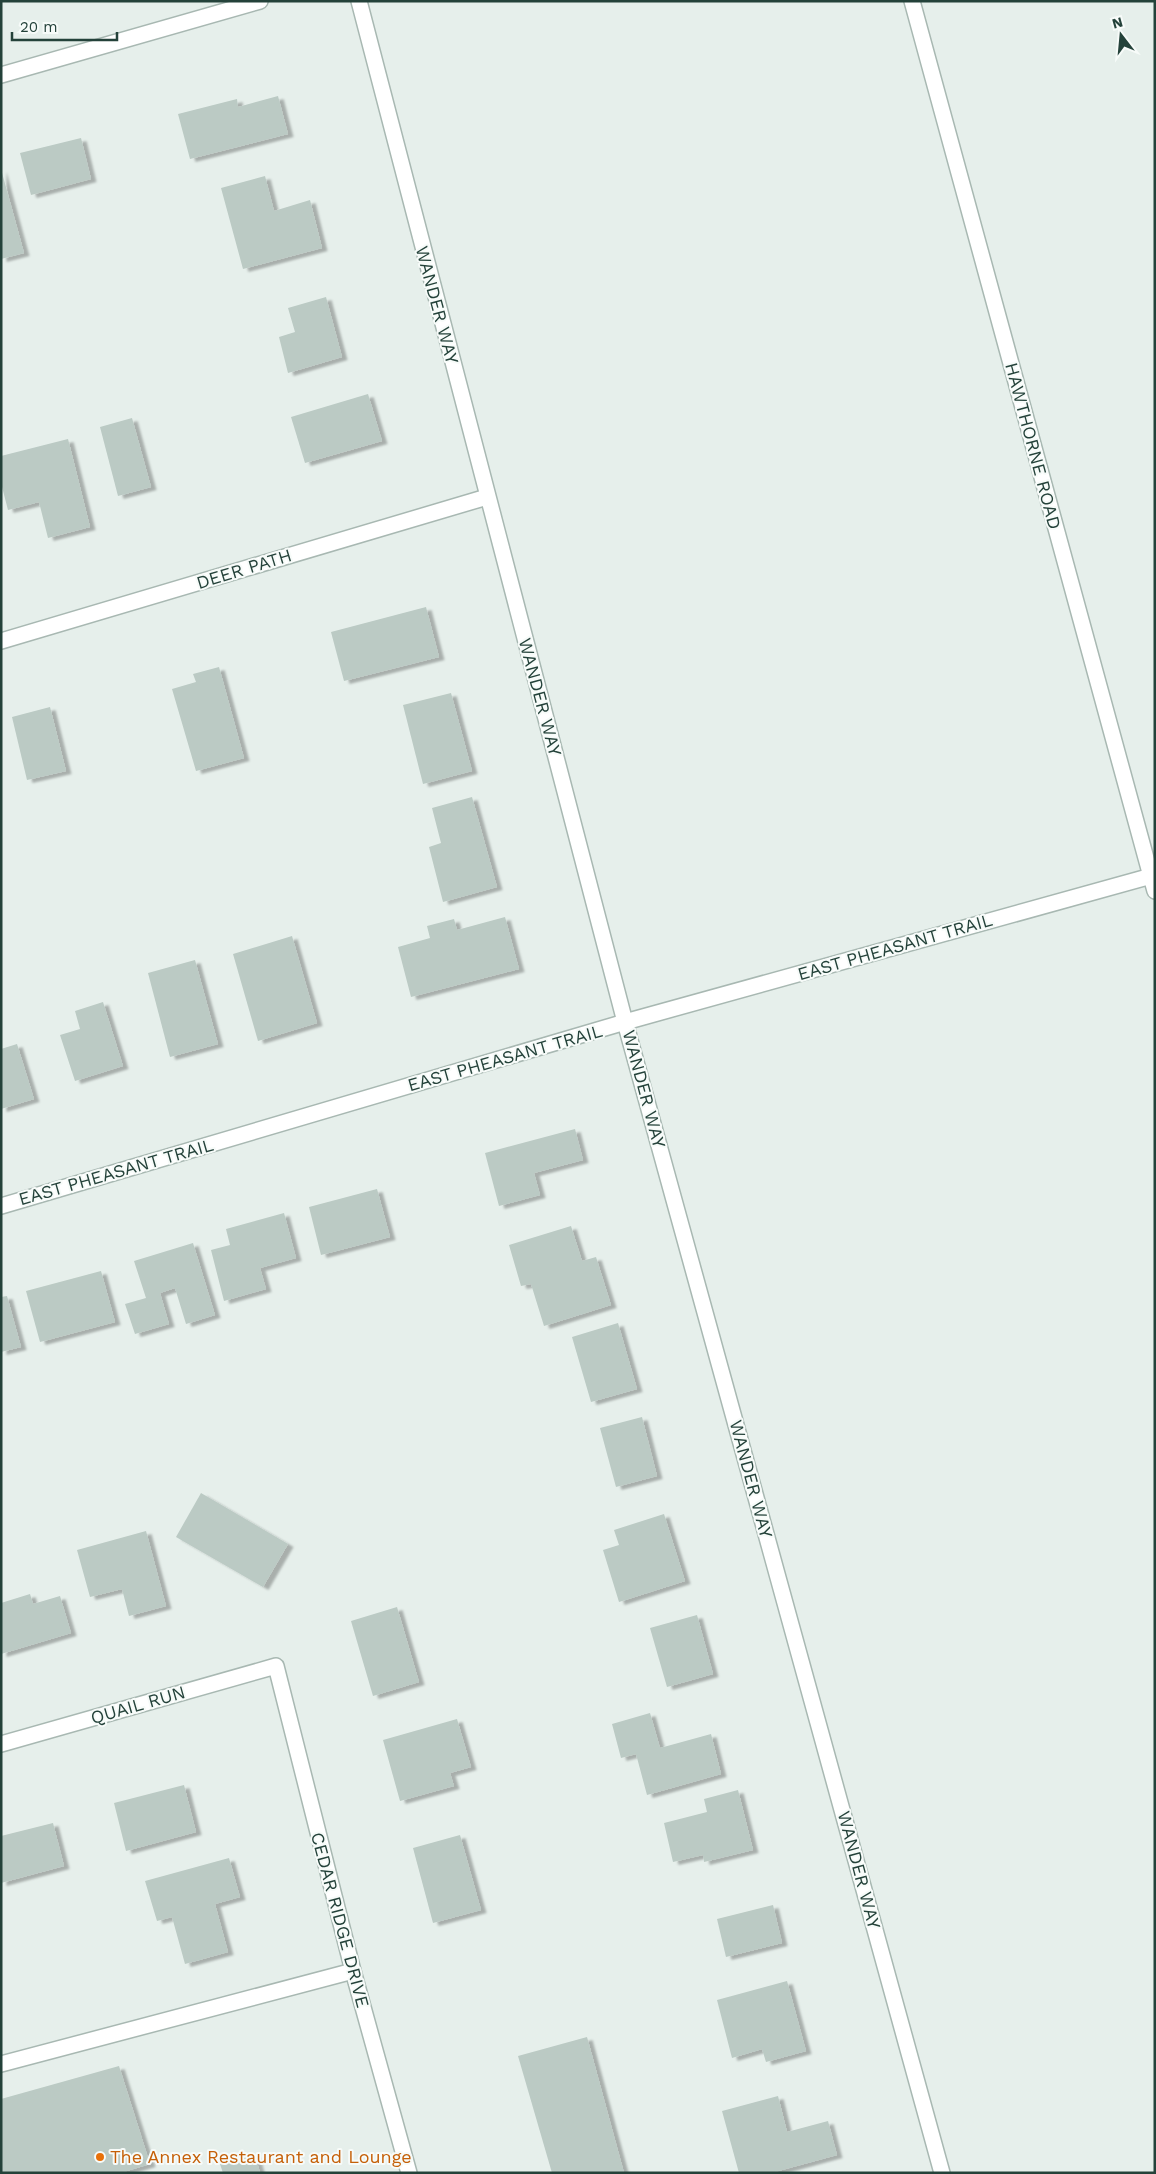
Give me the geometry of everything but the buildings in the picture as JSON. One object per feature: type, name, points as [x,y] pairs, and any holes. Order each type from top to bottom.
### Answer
[{"type":"street","points":[[1,76],[260,1]]},
{"type":"street","name":"WANDER WAY","points":[[358,1],[625,1022],[942,2173]]},
{"type":"street","name":"HAWTHORNE ROAD","points":[[912,1],[1153,875],[1155,891]]},
{"type":"street","name":"DEER PATH","points":[[1,641],[487,497]]},
{"type":"street","name":"EAST PHEASANT TRAIL","points":[[1,1206],[625,1022],[1153,875]]},
{"type":"street","name":"QUAIL RUN","points":[[1,1744],[276,1666]]},
{"type":"street","name":"CEDAR RIDGE DRIVE","points":[[276,1666],[353,1971],[409,2173]]},
{"type":"street","points":[[1,2064],[353,1971]]},
{"type":"place","name":"The Annex Restaurant and Lounge","points":[[100,2157]]}]
